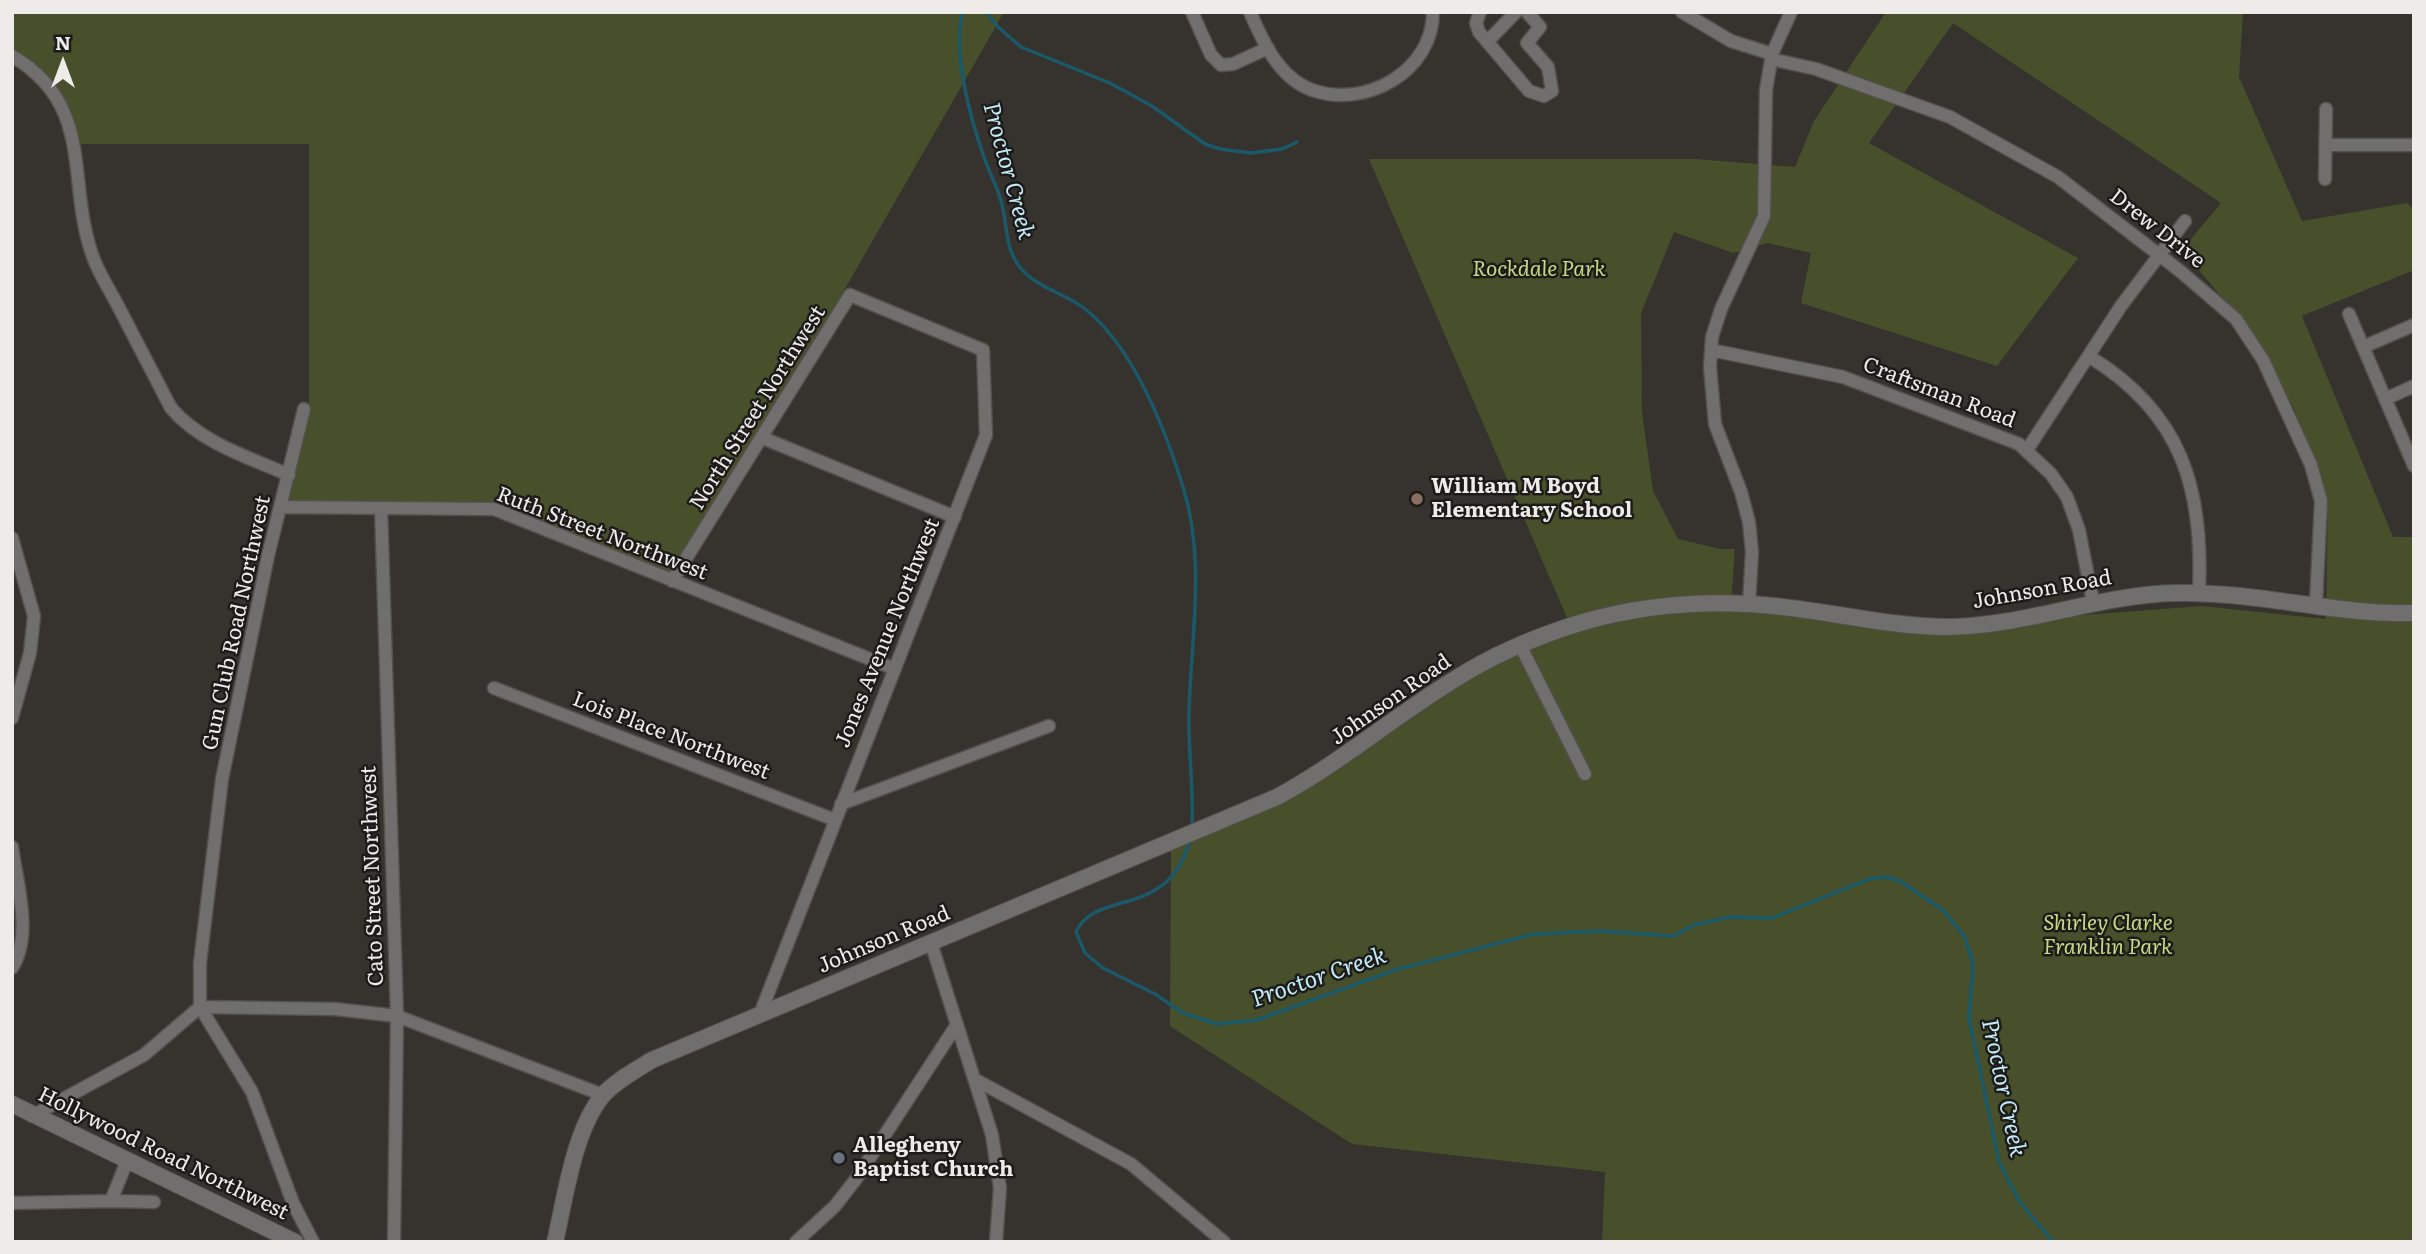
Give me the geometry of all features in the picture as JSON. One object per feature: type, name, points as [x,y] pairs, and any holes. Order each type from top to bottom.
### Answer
[{"type":"street","points":[[1192,12],[1211,55],[1221,65],[1233,64],[1268,48]]},
{"type":"street","points":[[1250,12],[1280,66],[1312,90],[1337,95],[1358,94],[1400,77],[1417,61],[1433,28],[1433,12]]},
{"type":"street","points":[[1480,12],[1476,23],[1487,42],[1528,91],[1544,96],[1552,90],[1548,67],[1527,43],[1540,27],[1527,12]]},
{"type":"street","points":[[1487,42],[1516,12]]},
{"type":"street","name":"Drew Drive","points":[[1682,12],[1731,41],[1950,117],[2057,177],[2159,254],[2236,319],[2263,360],[2311,465],[2321,502],[2316,604]]},
{"type":"street","points":[[1749,604],[1752,552],[1749,522],[1741,492],[1715,424],[1710,396],[1711,350],[1721,309],[1764,216],[1766,90],[1772,56],[1791,12]]},
{"type":"street","name":"Gun Club Road Northwest","points":[[12,56],[42,80],[71,128],[78,155],[83,219],[91,253],[171,408],[184,424],[201,436],[289,475],[268,556],[222,779],[200,963],[200,1007]]},
{"type":"street","points":[[2325,179],[2326,109]]},
{"type":"street","points":[[2326,145],[2414,145]]},
{"type":"street","points":[[2027,450],[2121,306],[2185,221]]},
{"type":"street","name":"North Street Northwest","points":[[672,581],[850,295],[894,314]]},
{"type":"street","name":"Jones Avenue Northwest","points":[[760,1014],[986,435],[983,350],[894,314]]},
{"type":"street","points":[[2349,314],[2385,399],[2410,448],[2414,466]]},
{"type":"street","points":[[2363,347],[2414,325]]},
{"type":"street","name":"Craftsman Road","points":[[1711,350],[1843,377],[1934,410],[2027,450],[2051,474],[2071,506],[2093,602]]},
{"type":"street","points":[[2090,357],[2120,378],[2144,401],[2178,449],[2191,482],[2199,519],[2199,593]]},
{"type":"street","points":[[2385,399],[2414,386]]},
{"type":"street","points":[[289,475],[304,409]]},
{"type":"street","points":[[763,438],[955,517]]},
{"type":"street","name":"Ruth Street Northwest","points":[[282,507],[494,509],[895,669]]},
{"type":"street","name":"Cato Street Northwest","points":[[381,508],[397,1016],[394,1242]]},
{"type":"street","points":[[12,538],[34,616],[30,653],[12,718]]},
{"type":"street","name":"Johnson Road","points":[[555,1242],[576,1153],[587,1123],[603,1095],[652,1060],[1304,783],[1450,682],[1520,645],[1584,622],[1634,610],[1695,604],[1749,604],[1945,627],[2000,623],[2143,594],[2199,593],[2414,613]]},
{"type":"street","points":[[1520,645],[1585,774]]},
{"type":"street","name":"Lois Place Northwest","points":[[494,688],[835,820]]},
{"type":"street","points":[[841,804],[1049,726]]},
{"type":"street","points":[[12,847],[21,943],[12,968]]},
{"type":"street","points":[[931,943],[992,1135],[1000,1188],[996,1242]]},
{"type":"street","points":[[200,1007],[252,1092],[293,1203],[313,1242]]},
{"type":"street","points":[[32,1116],[144,1055],[200,1007],[335,1009],[397,1016],[603,1095]]},
{"type":"street","points":[[796,1242],[835,1206],[856,1179],[956,1026]]},
{"type":"street","points":[[976,1080],[1131,1164],[1224,1242]]},
{"type":"street","name":"Hollywood Road Northwest","points":[[12,1104],[271,1235],[295,1242]]},
{"type":"street","points":[[111,1201],[127,1161]]},
{"type":"street","points":[[12,1203],[154,1202]]},
{"type":"green space","points":[[12,12],[1004,12],[676,583],[492,511],[282,509],[309,407],[309,144],[76,144],[39,78],[12,62]]},
{"type":"green space","points":[[1886,12],[2243,12],[2239,77],[2302,221],[2407,203],[2414,210],[2414,270],[2302,316],[2393,537],[2414,537],[2414,1242],[1602,1242],[1605,1172],[1352,1144],[1170,1026],[1171,847],[1241,816],[1426,695],[1571,627],[1369,159],[1695,159],[1795,167],[1814,121]],"holes":[[[1953,23],[2221,203],[2182,250],[2240,319],[2293,406],[2328,500],[2326,619],[2201,606],[2045,618],[1866,623],[1731,604],[1735,549],[1720,549],[1678,539],[1653,491],[1642,412],[1641,313],[1674,232],[1733,253],[1768,243],[1811,253],[1801,303],[1997,366],[2078,258],[1869,143]]]},
{"type":"waterway","name":"Proctor Creek","points":[[963,12],[959,45],[968,105],[1001,201],[1014,258],[1033,280],[1085,309],[1118,345],[1157,415],[1183,487],[1190,515],[1196,570],[1189,712],[1192,829]]},
{"type":"waterway","points":[[986,12],[997,26],[1021,47],[1110,83],[1152,106],[1205,144],[1251,153],[1282,149],[1297,142]]},
{"type":"waterway","name":"Proctor Creek","points":[[1190,840],[1180,865],[1166,882],[1150,893],[1099,910],[1086,919],[1076,932],[1085,953],[1103,968],[1155,994],[1183,1013],[1217,1024],[1257,1020],[1395,970],[1534,934],[1600,931],[1674,936],[1693,925],[1731,917],[1772,918],[1869,879],[1886,877],[1900,881],[1944,911],[1965,937],[1973,964],[1969,1018],[1999,1162],[2020,1202],[2053,1242]]},
{"type":"place","name":"William M Boyd Elementary School","points":[[1417,499]]},
{"type":"place","name":"Allegheny Baptist Church","points":[[839,1158]]},
{"type":"park label","name":"Rockdale Park","points":[[1539,270]]},
{"type":"park label","name":"Shirley Clarke Franklin Park","points":[[2108,936]]}]
